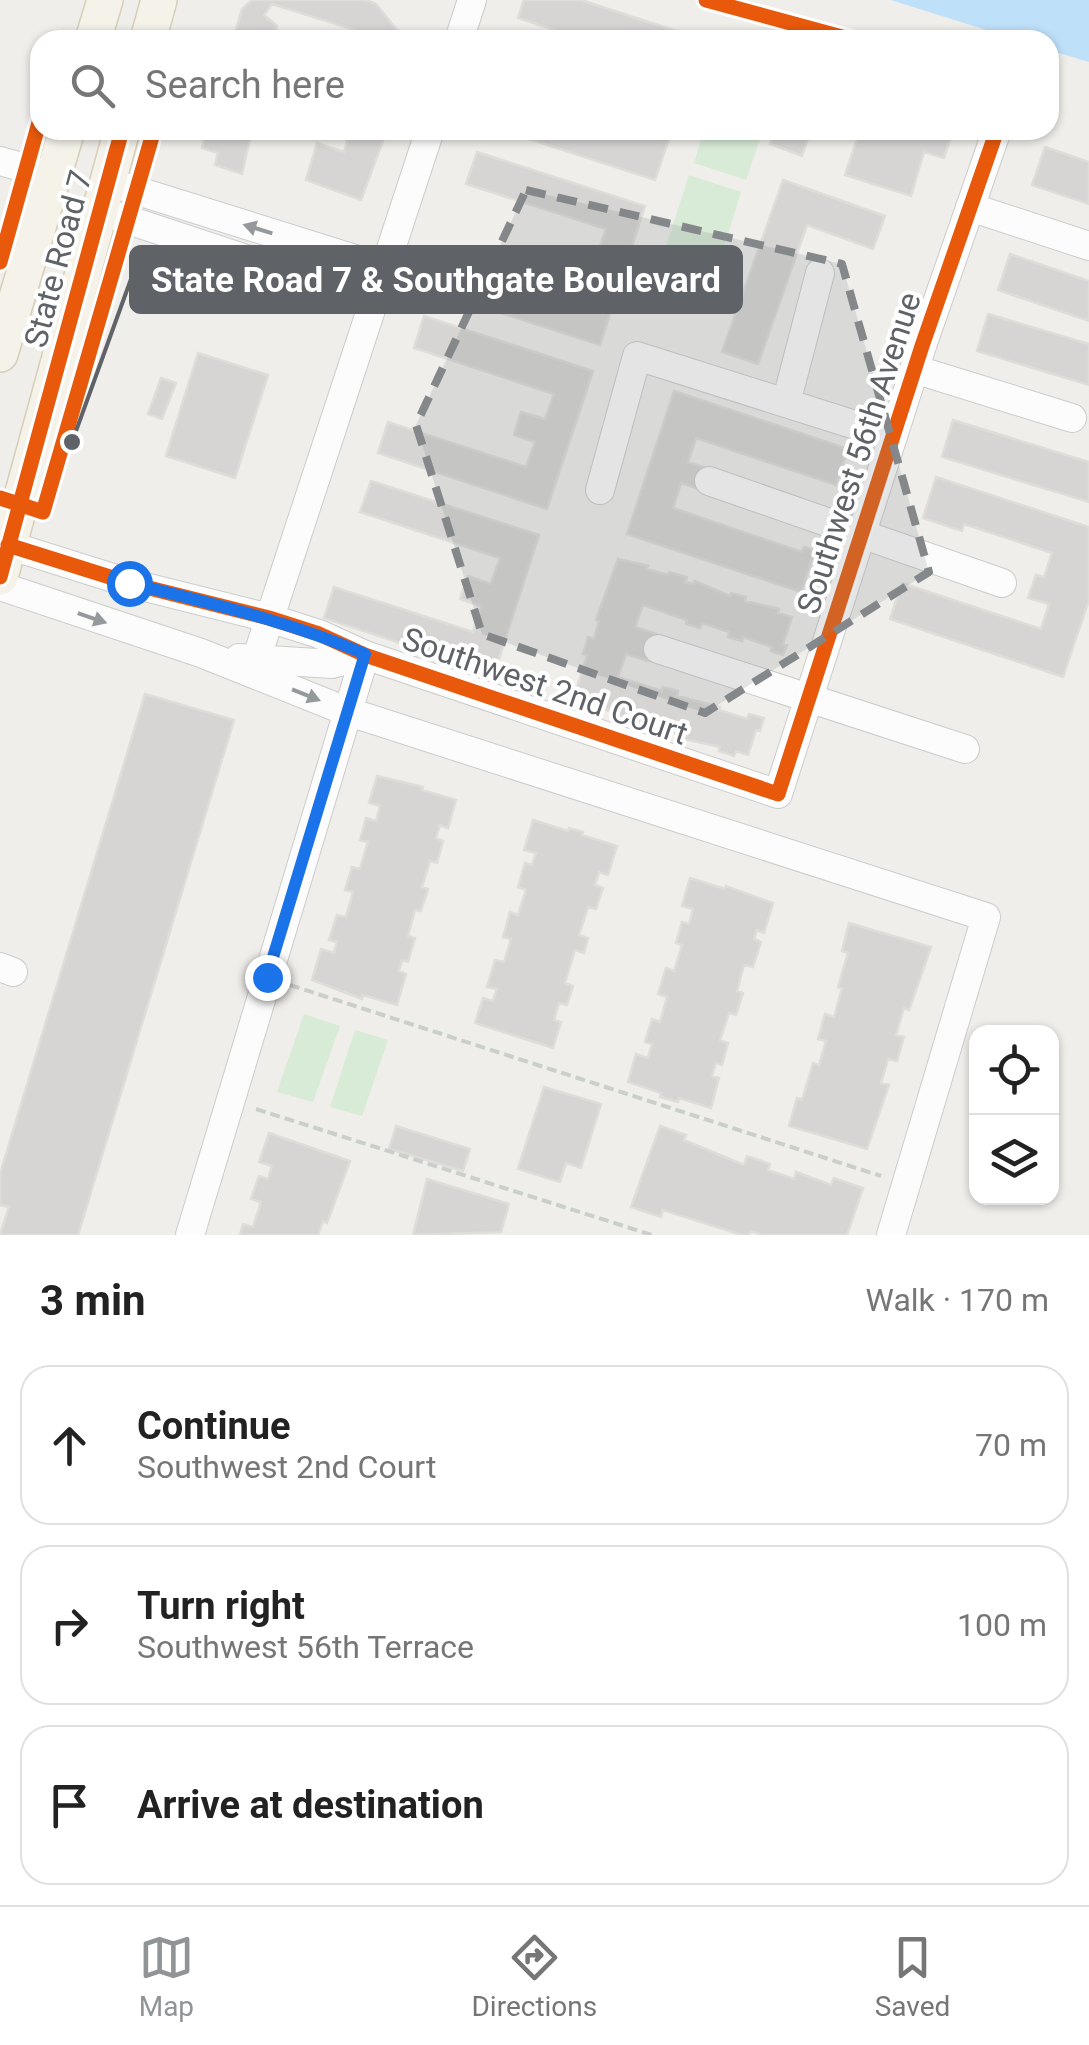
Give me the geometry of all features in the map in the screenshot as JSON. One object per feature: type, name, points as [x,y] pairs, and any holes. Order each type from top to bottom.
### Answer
[{"type":"main road","points":[[151,30],[159,0]]},
{"type":"main road","name":"State Road 7","points":[[0,354],[64,140]]},
{"type":"main road","name":"State Road 7","points":[[3,555],[119,140]]},
{"type":"street","points":[[463,30],[472,0]]},
{"type":"street","points":[[256,660],[427,140]]},
{"type":"street","name":"Southwest 56th Avenue","points":[[778,794],[914,369],[993,140]]},
{"type":"street","points":[[2,166],[53,176]]},
{"type":"street","points":[[104,197],[384,268]]},
{"type":"street","points":[[104,197],[373,301]]},
{"type":"street","points":[[970,207],[1089,246]]},
{"type":"street","points":[[786,403],[820,274]]},
{"type":"street","points":[[600,490],[637,356],[892,437]]},
{"type":"street","points":[[914,369],[1072,418]]},
{"type":"street","points":[[709,481],[1002,583]]},
{"type":"street","name":"Southwest 2nd Court","points":[[3,555],[269,618],[778,794]]},
{"type":"street","name":"Southwest 2nd Court","points":[[0,586],[201,653],[346,711],[986,917],[906,1184]]},
{"type":"street","points":[[658,649],[965,749]]},
{"type":"street","name":"Southwest 2nd Court","points":[[201,653],[332,664],[365,654]]},
{"type":"street","points":[[190,1235],[365,654]]},
{"type":"street","points":[[891,1235],[906,1184]]},
{"type":"path","points":[[267,977],[906,1184]]},
{"type":"path","points":[[230,1101],[652,1235]]},
{"type":"highlighted area","points":[[526,190],[842,264],[929,572],[705,713],[482,634],[416,425]]},
{"type":"green space","points":[[701,140],[760,140],[746,180],[694,163]]},
{"type":"green space","points":[[689,175],[741,192],[706,304],[653,287]]},
{"type":"green space","points":[[304,1014],[340,1026],[313,1102],[277,1092]]},
{"type":"green space","points":[[355,1030],[388,1040],[362,1116],[330,1107]]},
{"type":"water","points":[[891,0],[1089,0],[1089,62],[1059,53],[1059,30],[986,30]]},
{"type":"building","points":[[252,0],[366,0],[376,4],[397,30],[355,30],[272,4],[264,15],[277,26],[276,30],[236,30],[242,9]]},
{"type":"building","points":[[524,0],[581,0],[673,30],[554,30],[518,18]]},
{"type":"building","points":[[204,140],[250,140],[242,174],[215,165],[218,153],[202,148]]},
{"type":"building","points":[[347,140],[383,140],[361,200],[306,180],[317,143],[344,152]]},
{"type":"building","points":[[532,140],[669,140],[655,180]]},
{"type":"building","points":[[772,140],[808,140],[802,156],[770,144]]},
{"type":"building","points":[[857,140],[950,140],[944,158],[924,152],[911,196],[845,175]]},
{"type":"building","points":[[1045,147],[1089,162],[1089,204],[1032,185]]},
{"type":"building","points":[[477,152],[645,206],[600,345],[430,290],[440,258],[579,303],[587,277],[567,271],[574,248],[597,255],[606,229],[466,184]]},
{"type":"building","points":[[783,180],[885,216],[873,249],[807,225],[758,364],[722,352]]},
{"type":"building","points":[[1010,254],[1089,281],[1089,321],[998,290]]},
{"type":"building","points":[[988,314],[1089,344],[1089,385],[977,351]]},
{"type":"building","points":[[424,316],[593,371],[547,509],[378,453],[388,422],[526,467],[535,442],[514,435],[521,412],[545,419],[554,394],[414,348]]},
{"type":"building","points":[[198,353],[268,375],[235,478],[166,456]]},
{"type":"building","points":[[161,378],[176,383],[162,419],[148,414]]},
{"type":"building","points":[[674,391],[848,449],[836,485],[696,438],[688,462],[710,469],[702,490],[681,483],[673,508],[802,552],[804,547],[815,550],[801,592],[627,534]]},
{"type":"building","points":[[953,420],[1089,462],[1089,502],[942,457]]},
{"type":"building","points":[[936,477],[1089,527],[1089,600],[1063,677],[890,619],[902,583],[1041,629],[1049,604],[1028,598],[1036,575],[1044,577],[1052,553],[964,524],[962,531],[923,518]]},
{"type":"building","points":[[371,481],[539,535],[494,674],[324,618],[334,587],[473,632],[481,606],[460,599],[468,576],[491,584],[500,558],[360,512]]},
{"type":"building","points":[[618,559],[687,577],[685,582],[695,581],[730,596],[731,593],[746,597],[745,601],[779,609],[778,613],[792,617],[783,655],[771,651],[772,647],[743,637],[742,641],[728,637],[729,632],[702,623],[700,628],[686,624],[687,620],[643,605],[635,627],[657,634],[648,661],[626,654],[618,677],[662,691],[663,687],[678,691],[677,696],[747,719],[749,714],[764,718],[748,755],[736,751],[734,756],[719,751],[720,747],[684,739],[686,736],[664,729],[663,733],[648,728],[650,724],[640,720],[639,724],[602,708],[600,713],[573,700],[587,656],[583,654],[588,637],[594,639],[599,621],[596,620]]},
{"type":"building","points":[[145,694],[234,720],[78,1235],[0,1235],[9,1207],[0,1205],[0,1174]]},
{"type":"building","points":[[377,776],[456,800],[448,828],[440,825],[436,838],[443,841],[437,863],[430,861],[422,887],[428,889],[421,911],[415,910],[408,936],[415,938],[408,962],[402,960],[399,971],[406,974],[397,1005],[363,995],[362,999],[312,980],[321,949],[334,953],[337,942],[329,940],[337,915],[346,917],[353,892],[345,890],[352,867],[360,869],[368,842],[360,840],[366,818],[376,821],[380,806],[369,803]]},
{"type":"building","points":[[533,820],[583,832],[582,835],[617,846],[608,875],[599,872],[595,885],[603,888],[596,909],[588,907],[579,935],[588,938],[584,953],[575,950],[565,983],[573,986],[567,1005],[559,1003],[554,1020],[561,1022],[553,1048],[475,1023],[483,998],[493,1001],[497,989],[487,987],[495,960],[504,962],[511,939],[503,937],[510,912],[518,915],[526,890],[518,887],[525,863],[532,865],[536,853],[524,850]]},
{"type":"building","points":[[690,878],[773,903],[764,933],[757,930],[754,939],[761,942],[753,967],[744,965],[737,991],[743,993],[736,1015],[729,1013],[720,1040],[728,1043],[722,1065],[716,1063],[712,1076],[719,1078],[711,1108],[679,1098],[678,1102],[660,1097],[661,1093],[628,1082],[636,1054],[648,1058],[652,1044],[645,1042],[652,1019],[660,1022],[667,997],[658,994],[666,968],[674,971],[682,945],[676,943],[682,922],[689,924],[693,909],[682,906]]},
{"type":"building","points":[[849,923],[931,947],[909,1010],[904,1008],[896,1035],[904,1037],[897,1061],[888,1059],[881,1083],[889,1085],[867,1149],[789,1126],[813,1063],[819,1065],[826,1041],[818,1039],[825,1014],[834,1017],[848,953],[842,951]]},
{"type":"building","points":[[544,1087],[601,1104],[581,1168],[566,1163],[560,1182],[518,1169]]},
{"type":"building","points":[[396,1126],[470,1149],[463,1171],[389,1149]]},
{"type":"building","points":[[660,1126],[744,1165],[747,1156],[770,1164],[768,1170],[794,1179],[796,1172],[831,1185],[834,1178],[863,1188],[847,1235],[762,1235],[751,1231],[742,1235],[663,1210],[661,1217],[631,1207]]},
{"type":"building","points":[[269,1133],[350,1161],[327,1223],[323,1221],[318,1235],[240,1235],[243,1224],[253,1227],[261,1202],[251,1199],[259,1176],[268,1179],[272,1166],[259,1162]]},
{"type":"building","points":[[427,1179],[509,1204],[501,1232],[413,1235]]},
{"type":"cycle path","points":[[706,0],[816,30]]},
{"type":"cycle path","points":[[0,262],[34,140]]},
{"type":"cycle path","points":[[0,577],[119,140]]},
{"type":"cycle path","points":[[0,498],[43,512],[151,140]]},
{"type":"cycle path","points":[[8,545],[129,583],[319,634],[365,655],[778,794],[922,346],[994,140]]},
{"type":"place","name":"State Road 7 & Southgate Boulevard","points":[[72,442]]},
{"type":"route","points":[[129,583],[269,618],[365,654],[267,977]]}]
